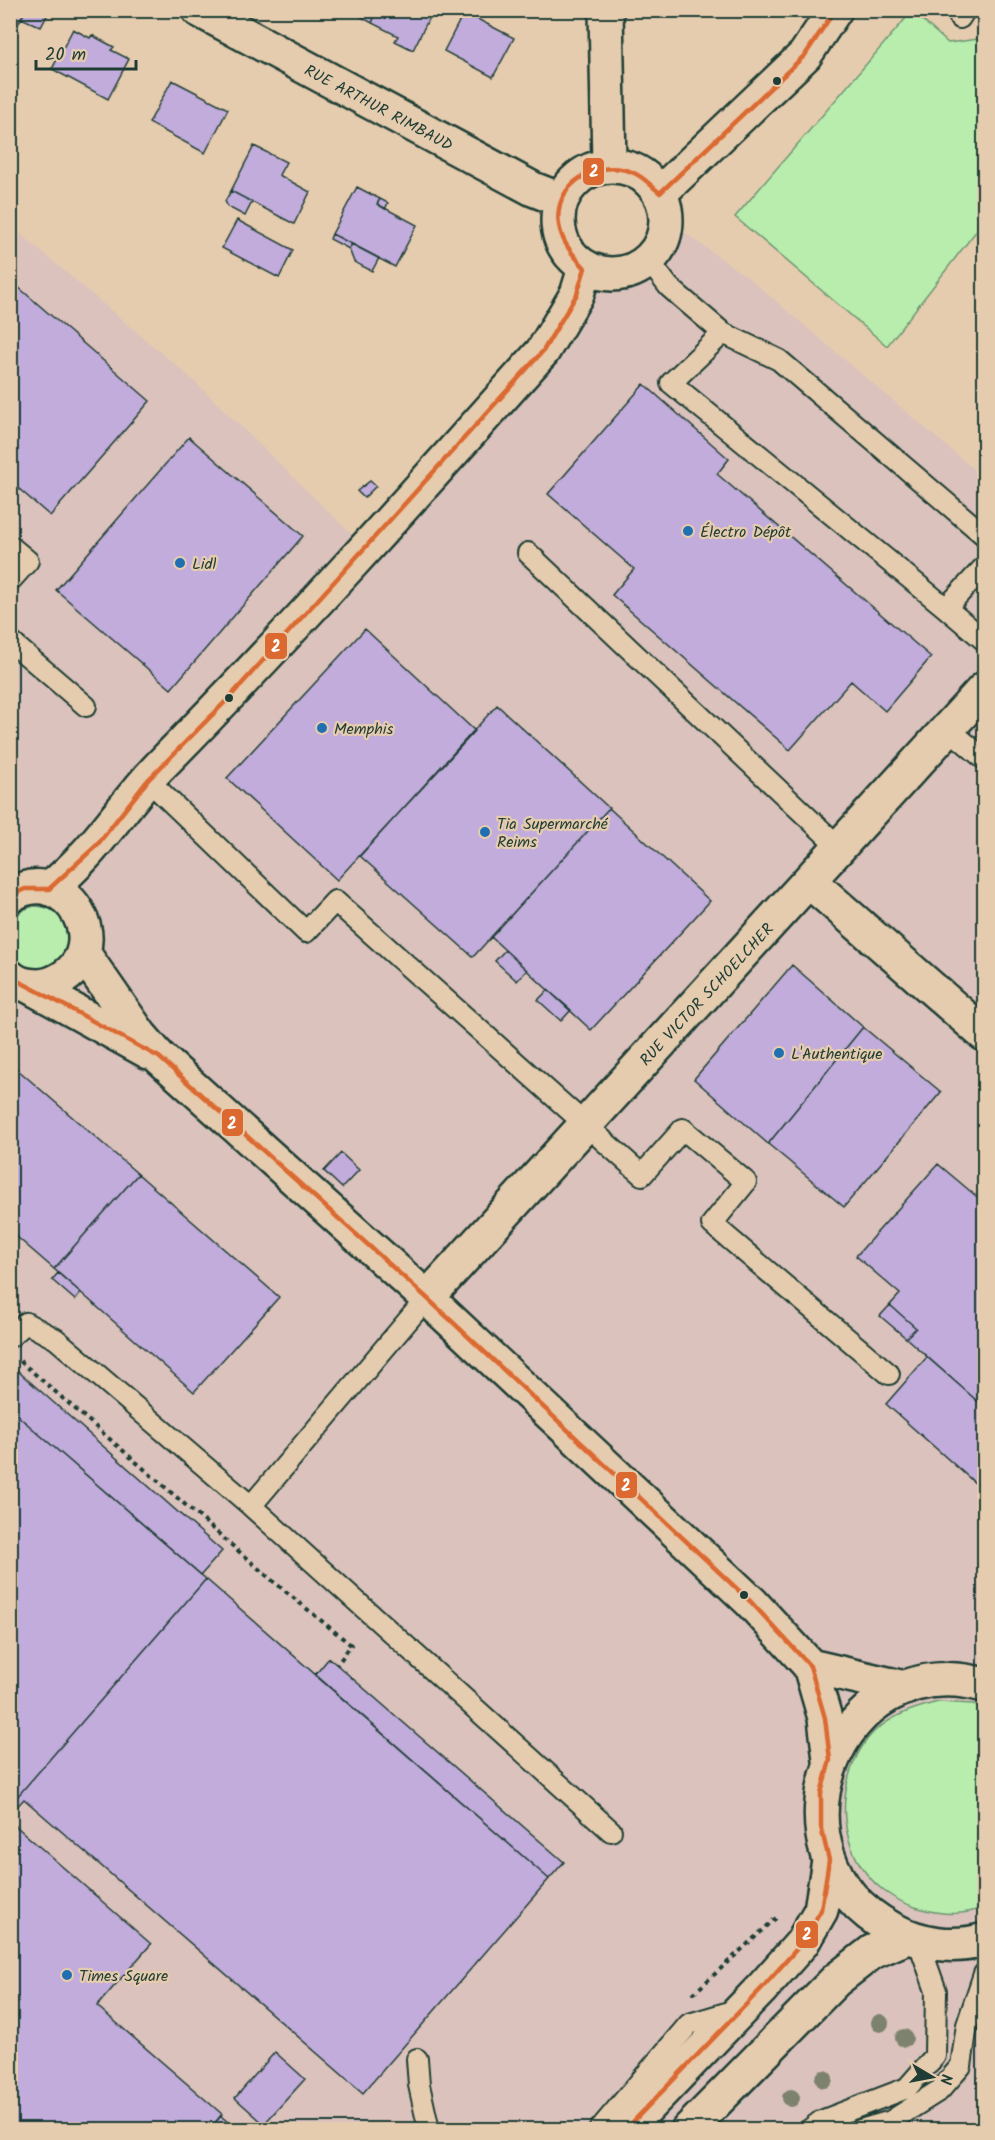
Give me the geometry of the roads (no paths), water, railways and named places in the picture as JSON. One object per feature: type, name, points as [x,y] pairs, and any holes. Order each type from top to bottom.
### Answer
[{"type":"street","name":"RUE ARTHUR RIMBAUD","points":[[199,10],[533,189],[561,200]]},
{"type":"street","points":[[606,10],[609,165]]},
{"type":"street","points":[[660,193],[805,55],[835,10]]},
{"type":"street","points":[[609,165],[629,168],[646,178],[660,193],[667,220],[660,248],[650,261],[640,268],[619,274],[585,268],[572,258],[558,231],[561,200],[572,183],[589,170],[609,165]]},
{"type":"street","points":[[49,889],[66,876],[97,845],[148,780],[228,699],[543,351],[577,294],[585,268]]},
{"type":"street","name":"RUE VICTOR SCHOELCHER","points":[[427,1298],[984,689]]},
{"type":"street","points":[[16,981],[46,985],[62,979],[75,968],[83,953],[86,934],[81,915],[82,888],[97,845]]},
{"type":"street","points":[[809,881],[984,1034]]},
{"type":"street","points":[[10,896],[25,889],[49,889],[62,894],[81,915]]},
{"type":"street","points":[[83,953],[140,1035],[159,1057],[427,1298],[751,1602],[810,1666],[825,1718],[830,1760]]},
{"type":"street","points":[[16,981],[67,1005],[106,1030],[159,1057]]},
{"type":"street","points":[[810,1666],[905,1688]]},
{"type":"street","points":[[984,1684],[972,1681],[938,1680],[905,1688],[874,1705],[849,1730],[830,1760],[821,1793],[821,1827],[829,1860],[847,1893],[874,1919],[913,1939],[945,1945],[984,1940]]},
{"type":"street","points":[[625,2130],[802,1943],[821,1910],[829,1860]]},
{"type":"street","points":[[688,2130],[836,1980],[872,1952],[913,1939]]},
{"type":"lane","points":[[650,261],[669,287],[723,333],[779,360],[984,535]]},
{"type":"lane","points":[[723,333],[672,383],[984,640]]},
{"type":"lane","points":[[10,546],[28,561],[10,581]]},
{"type":"lane","points":[[528,553],[840,848]]},
{"type":"lane","points":[[946,608],[984,567]]},
{"type":"lane","points":[[10,641],[86,706]]},
{"type":"lane","points":[[949,729],[984,759]]},
{"type":"lane","points":[[148,780],[306,932],[335,901],[642,1175],[683,1129],[746,1182],[712,1224],[889,1374]]},
{"type":"lane","points":[[251,1506],[427,1298]]},
{"type":"lane","points":[[10,1337],[26,1323],[56,1339],[251,1506],[611,1831]]},
{"type":"lane","points":[[809,2130],[821,2121],[907,2088],[935,2056],[936,1991],[913,1939]]},
{"type":"lane","points":[[861,2130],[891,2121],[940,2090],[961,2066],[967,2025],[984,1974]]},
{"type":"lane","points":[[599,2130],[689,2024],[742,2008]]},
{"type":"lane","points":[[417,2059],[419,2085],[429,2130]]},
{"type":"place","name":"Électro Dépôt","points":[[688,531]]},
{"type":"place","name":"Lidl","points":[[180,563]]},
{"type":"place","name":"Memphis","points":[[322,728]]},
{"type":"place","name":"Tia Supermarché Reims","points":[[485,832]]},
{"type":"place","name":"L'Authentique","points":[[779,1053]]},
{"type":"place","name":"Times Square","points":[[67,1975]]}]
